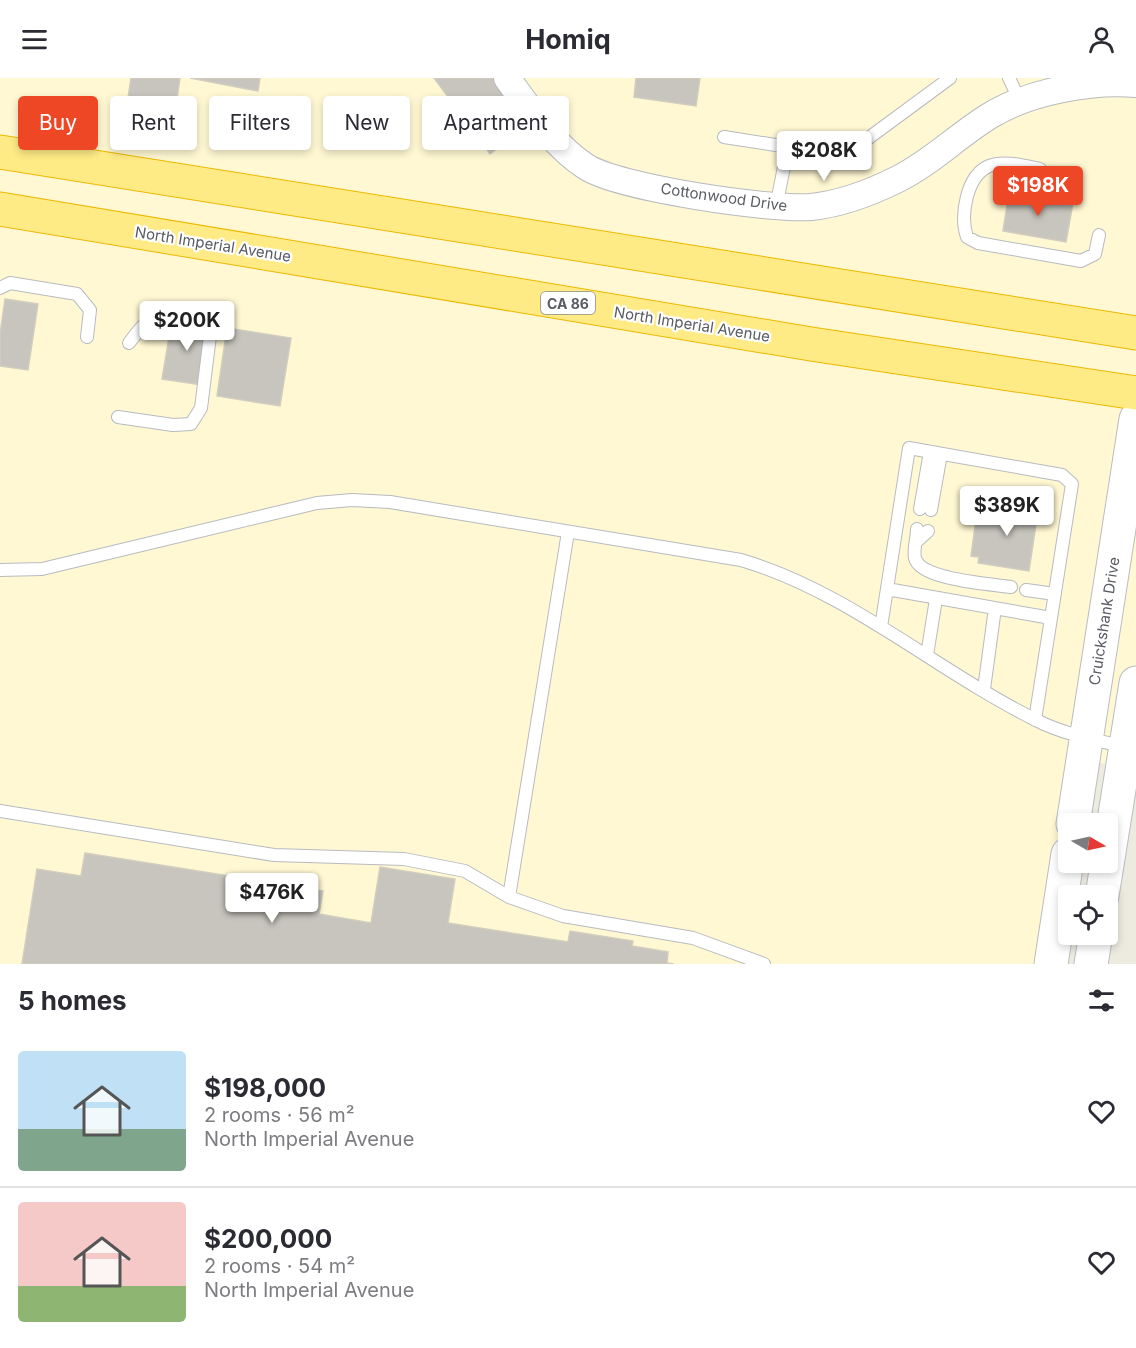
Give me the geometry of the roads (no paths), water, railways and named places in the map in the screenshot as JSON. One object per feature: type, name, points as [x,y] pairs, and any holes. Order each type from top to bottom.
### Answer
[{"type":"highway","points":[[0,152],[1136,333]]},
{"type":"highway","name":"North Imperial Avenue","points":[[0,209],[811,344],[1136,393]]},
{"type":"street","name":"Cottonwood Drive","points":[[511,80],[563,149],[586,168],[621,182],[776,207],[813,207],[843,200],[897,180],[929,162],[991,115],[1040,94],[1112,83],[1136,84]]},
{"type":"street","name":"Cruickshank Drive","points":[[1075,813],[1136,419]]},
{"type":"street","points":[[1104,885],[1131,748],[1136,683]]},
{"type":"street","points":[[1051,964],[1065,873]]},
{"type":"street","points":[[1091,964],[1094,945]]},
{"type":"lane","points":[[724,137],[788,147],[855,148],[950,78]]},
{"type":"lane","points":[[1009,78],[1020,101]]},
{"type":"lane","points":[[776,207],[788,147]]},
{"type":"lane","points":[[1040,169],[1007,163],[988,166],[971,185],[966,199],[962,223],[967,237],[978,243],[1081,261],[1095,254],[1099,235]]},
{"type":"lane","points":[[0,288],[10,283],[77,294],[90,310],[87,337]]},
{"type":"lane","points":[[118,417],[173,425],[191,424],[201,408],[212,320],[207,314],[191,310],[161,311],[144,323],[129,343]]},
{"type":"lane","points":[[881,627],[909,448],[1062,475],[1072,484],[1035,720]]},
{"type":"lane","points":[[925,509],[935,453]]},
{"type":"lane","points":[[0,570],[42,569],[139,544],[330,501],[390,502],[741,560],[774,570],[810,585],[1035,720],[1086,738],[1131,748]]},
{"type":"lane","points":[[509,897],[568,532]]},
{"type":"lane","points":[[921,534],[915,557],[921,568],[938,576],[1011,588]]},
{"type":"lane","points":[[887,590],[1051,618]]},
{"type":"lane","points":[[1026,590],[1056,594]]},
{"type":"lane","points":[[927,655],[936,599]]},
{"type":"lane","points":[[984,689],[995,608]]},
{"type":"lane","points":[[0,812],[274,855],[404,859],[465,871],[509,897],[563,916],[693,938],[764,964]]}]
